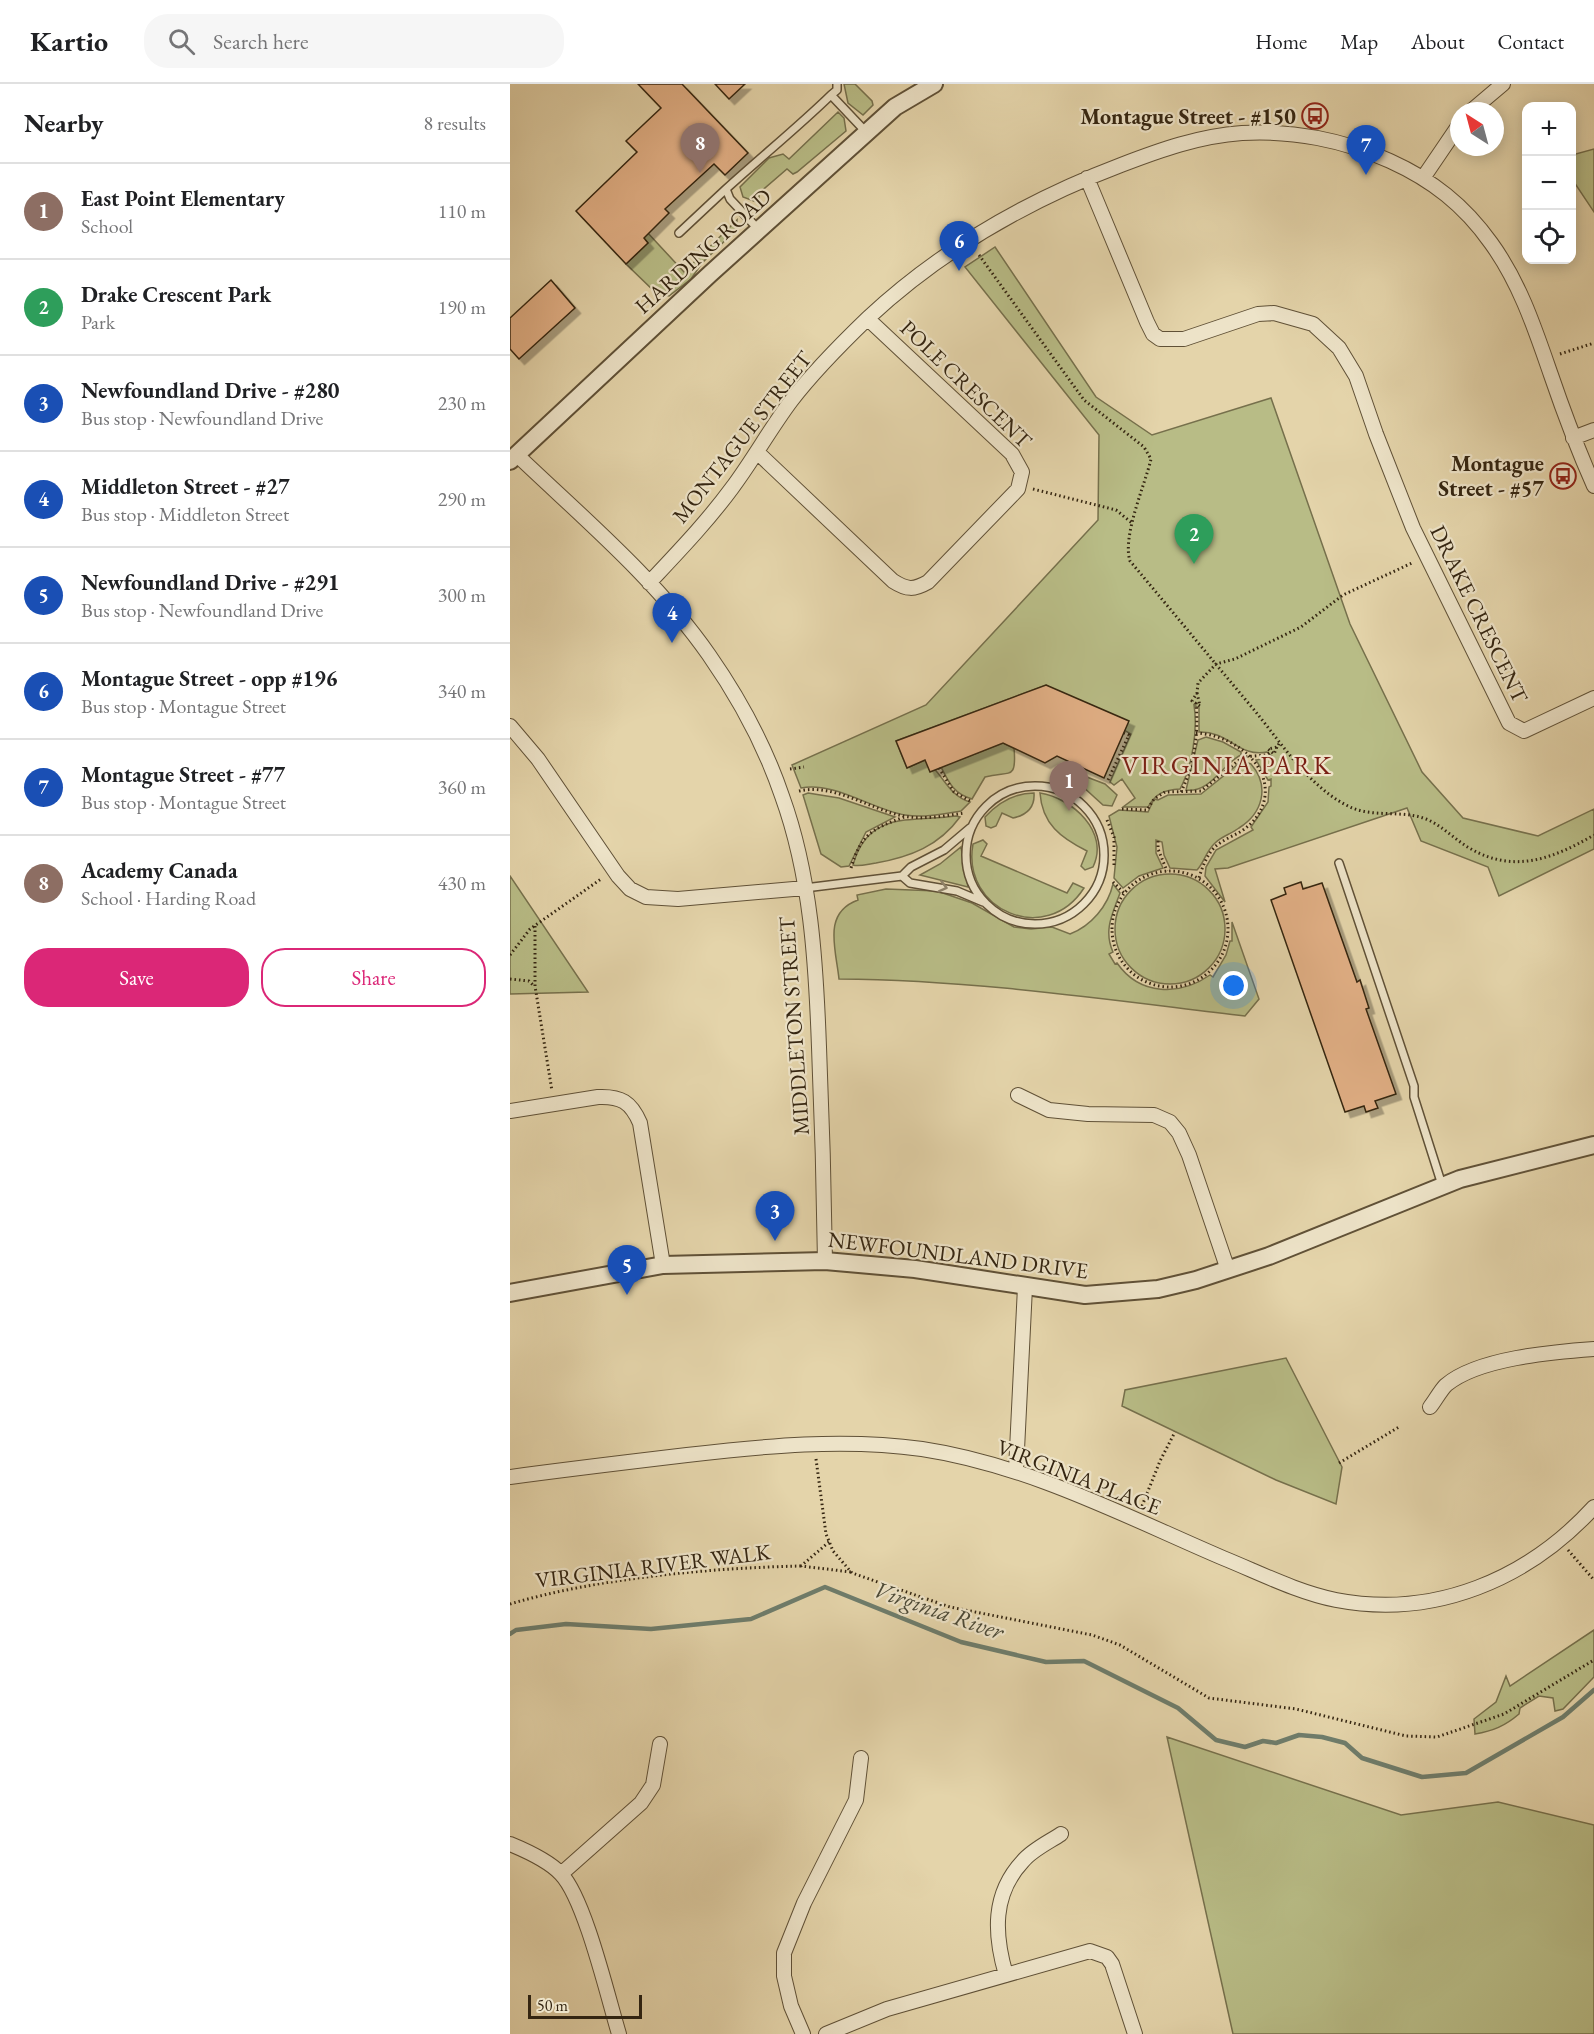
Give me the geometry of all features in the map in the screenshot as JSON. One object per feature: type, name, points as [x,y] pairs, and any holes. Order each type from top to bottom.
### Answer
[{"type":"street","name":"HARDING ROAD","points":[[513,458],[895,107],[934,84]]},
{"type":"street","points":[[1482,102],[1503,84]]},
{"type":"street","name":"MONTAGUE STREET","points":[[649,583],[706,521],[797,394],[868,319],[903,287],[970,238],[1033,202],[1087,178],[1202,139],[1242,133],[1277,133],[1353,146],[1423,178],[1449,195],[1491,243],[1525,303],[1573,438],[1594,486]]},
{"type":"street","points":[[1423,178],[1450,138]]},
{"type":"street","name":"DRAKE CRESCENT","points":[[1087,178],[1147,322],[1153,334],[1160,339],[1170,341],[1184,339],[1258,314],[1274,314],[1313,324],[1340,348],[1356,376],[1413,528],[1509,723],[1524,731],[1594,698]]},
{"type":"street","name":"POLE CRESCENT","points":[[757,452],[893,581],[904,588],[916,589],[928,582],[1018,489],[1022,472],[1012,454],[868,319]]},
{"type":"street","points":[[1573,438],[1594,430]]},
{"type":"street","name":"MIDDLETON STREET","points":[[513,458],[649,583],[708,654],[750,723],[783,797],[800,857],[816,977],[825,1261]]},
{"type":"street","points":[[510,726],[538,759],[618,876],[630,889],[646,897],[678,899],[804,888]]},
{"type":"street","points":[[1018,1095],[1049,1110],[1088,1114],[1154,1115],[1170,1122],[1179,1133],[1189,1155],[1228,1270]]},
{"type":"street","points":[[510,1111],[598,1097],[621,1098],[630,1104],[640,1123],[663,1265]]},
{"type":"street","name":"NEWFOUNDLAND DRIVE","points":[[510,1293],[663,1265],[825,1261],[915,1269],[1084,1295],[1158,1289],[1269,1256],[1442,1185],[1594,1145]]},
{"type":"street","points":[[1016,1470],[1025,1287]]},
{"type":"street","points":[[1430,1407],[1446,1385],[1473,1370],[1528,1357],[1594,1349]]},
{"type":"street","name":"VIRGINIA PLACE","points":[[510,1477],[765,1446],[816,1443],[891,1445],[955,1455],[1016,1470],[1305,1592],[1368,1604],[1404,1604],[1436,1600],[1485,1587],[1556,1545],[1594,1507]]},
{"type":"street","points":[[561,1874],[641,1803],[653,1785],[660,1744]]},
{"type":"street","points":[[803,2034],[791,2006],[784,1976],[784,1953],[804,1903],[856,1800],[861,1758]]},
{"type":"street","points":[[1006,1975],[997,1938],[996,1921],[1001,1897],[1023,1860],[1061,1833]]},
{"type":"street","points":[[510,1844],[547,1863],[561,1874],[584,1920],[619,2034]]},
{"type":"street","points":[[826,2034],[887,2009],[1079,1952],[1098,1952],[1107,1957],[1116,1971],[1135,2034]]},
{"type":"lane","points":[[679,233],[773,146],[787,138],[837,90],[837,84]]},
{"type":"lane","points":[[831,95],[867,133]]},
{"type":"lane","points":[[726,189],[730,199],[759,230]]},
{"type":"lane","points":[[804,888],[902,876],[911,867],[944,850],[970,828],[982,809],[1004,792],[1016,787],[1057,789],[1067,793],[1091,812],[1100,825],[1103,839],[1102,868],[1088,897],[1073,912],[1054,922],[1017,923],[999,915],[984,902],[973,884],[967,852],[970,828]]},
{"type":"lane","points":[[1339,863],[1414,1086],[1414,1097],[1442,1185]]},
{"type":"lane","points":[[902,876],[910,883],[957,891],[984,902]]},
{"type":"path","points":[[979,255],[1084,400],[1144,447],[1151,459],[1132,523],[1128,554],[1130,561],[1310,778],[1349,807],[1367,812],[1405,814],[1425,819],[1486,856],[1518,864],[1539,861],[1594,835]]},
{"type":"path","points":[[1560,354],[1594,343]]},
{"type":"path","points":[[1033,489],[1116,510],[1132,523]]},
{"type":"path","points":[[1181,792],[1189,775],[1197,733],[1196,703],[1192,701],[1197,693],[1198,683],[1216,664],[1235,659],[1301,627],[1329,609],[1343,595],[1412,563]]},
{"type":"path","points":[[1108,780],[1117,755],[1129,735],[1124,733]]},
{"type":"path","points":[[1197,733],[1225,740],[1248,755],[1265,781],[1265,801],[1262,808],[1242,831],[1214,848],[1199,879]]},
{"type":"path","points":[[1122,808],[1147,810],[1159,795],[1171,791],[1201,791],[1233,762],[1248,755],[1266,755],[1271,752],[1268,749],[1276,747],[1280,742]]},
{"type":"path","points":[[790,770],[804,767]]},
{"type":"path","points":[[939,768],[954,792],[972,802]]},
{"type":"path","points":[[799,791],[813,789],[841,795],[906,817]]},
{"type":"path","points":[[851,868],[867,833],[877,826],[906,817],[933,817],[964,813]]},
{"type":"path","points":[[1107,820],[1114,837],[1114,868]]},
{"type":"path","points":[[1158,841],[1158,849],[1167,871]]},
{"type":"path","points":[[1175,870],[1199,879],[1209,885],[1221,900],[1228,918],[1228,936],[1222,955],[1211,971],[1194,982],[1175,988],[1155,986],[1137,978],[1123,964],[1114,947],[1111,927],[1115,908],[1124,893],[1139,879],[1156,872],[1175,870]]},
{"type":"path","points":[[510,955],[535,926],[601,879]]},
{"type":"path","points":[[1113,882],[1124,893]]},
{"type":"path","points":[[535,926],[535,986],[552,1091]]},
{"type":"path","points":[[510,979],[529,981],[535,986]]},
{"type":"path","points":[[1339,1463],[1399,1427]]},
{"type":"path","points":[[1142,1506],[1160,1461],[1175,1432]]},
{"type":"path","points":[[816,1455],[826,1534],[829,1542],[852,1573]]},
{"type":"path","name":"VIRGINIA RIVER WALK","points":[[801,1566],[829,1542]]},
{"type":"path","points":[[1568,1550],[1594,1580]]},
{"type":"path","name":"VIRGINIA RIVER WALK","points":[[510,1604],[541,1595],[588,1587],[707,1571],[801,1566],[852,1573],[950,1607],[1092,1635],[1120,1645],[1209,1698],[1296,1709],[1406,1736],[1437,1737],[1484,1723],[1594,1660]]},
{"type":"green space","points":[[844,84],[855,84],[872,101],[873,105],[863,115],[848,103]]},
{"type":"green space","points":[[838,112],[844,118],[846,131],[797,172],[793,174],[787,169],[759,193],[759,203],[743,197],[740,187],[769,158],[783,154],[789,159]]},
{"type":"green space","points":[[1594,149],[1594,212],[1576,185],[1576,154]]},
{"type":"green space","points":[[634,218],[684,272],[737,220],[736,230],[702,263],[691,279],[669,296],[655,292],[626,264],[648,243],[631,224]]},
{"type":"green space","points":[[995,247],[1096,397],[1152,435],[1271,398],[1350,624],[1422,772],[1463,818],[1538,836],[1594,809],[1594,849],[1499,896],[1488,867],[1421,841],[1407,808],[1228,868],[1215,869],[1225,902],[1205,876],[1206,867],[1216,850],[1253,830],[1251,827],[1268,802],[1271,786],[1271,779],[1268,780],[1256,760],[1273,757],[1267,752],[1249,751],[1218,736],[1199,732],[1199,708],[1194,705],[1193,748],[1188,770],[1180,789],[1161,793],[1148,807],[1123,807],[1135,798],[1122,779],[1114,785],[1110,782],[1131,734],[1046,685],[896,741],[907,768],[925,760],[950,789],[962,799],[970,802],[961,811],[926,816],[905,815],[840,792],[813,787],[801,788],[792,765],[926,705],[1098,520],[1099,435],[965,267]]},
{"type":"green space","points":[[1206,737],[1223,742],[1241,752],[1241,755],[1209,783],[1195,790],[1186,790],[1198,740]]},
{"type":"green space","points":[[1003,743],[1014,748],[1014,766],[1010,773],[985,777],[972,799],[953,787],[941,767]]},
{"type":"green space","points":[[1242,761],[1251,764],[1261,781],[1261,799],[1254,815],[1215,843],[1197,870],[1170,868],[1164,855],[1162,842],[1156,840],[1156,853],[1163,868],[1139,876],[1123,888],[1114,878],[1117,847],[1109,816],[1119,810],[1148,812],[1154,799],[1158,800],[1168,795],[1201,794]]},
{"type":"green space","points":[[1079,774],[1105,784],[1117,795],[1112,806],[1103,805],[1081,785],[1076,776]]},
{"type":"green space","points":[[808,793],[839,798],[895,817],[866,832],[849,866],[841,867],[821,854],[803,795]]},
{"type":"green space","points":[[1034,793],[1031,806],[1022,815],[1013,818],[1002,813],[996,826],[991,828],[986,826],[985,817],[995,807],[1014,797]]},
{"type":"green space","points":[[1040,793],[1064,802],[1085,819],[1096,841],[1097,854],[1093,867],[1085,870],[1081,866],[1087,851],[1061,835],[1049,822]]},
{"type":"green space","points":[[960,817],[943,836],[923,849],[889,860],[861,866],[853,865],[860,847],[869,835],[881,827],[894,822]]},
{"type":"green space","points":[[983,840],[987,844],[981,856],[1067,893],[1073,883],[1084,888],[1068,906],[1049,915],[1029,917],[1010,913],[993,902],[980,887],[973,867],[973,844]]},
{"type":"green space","points":[[961,847],[968,887],[920,875],[940,864]]},
{"type":"green space","points":[[1170,874],[1191,878],[1209,890],[1221,908],[1225,929],[1221,950],[1209,968],[1191,980],[1170,984],[1149,980],[1131,968],[1119,950],[1115,929],[1119,908],[1131,890],[1149,878]]},
{"type":"green space","points":[[510,876],[588,992],[510,994]]},
{"type":"green space","points":[[1113,884],[1120,893],[1110,922],[1109,936],[1113,952],[1109,954],[1115,964],[1117,963],[1126,974],[1149,987],[1173,989],[1186,987],[1210,975],[1213,977],[1232,941],[1232,922],[1259,999],[1245,1016],[992,987],[839,979],[834,944],[835,923],[839,914],[847,906],[858,900],[857,895],[886,889],[937,891],[972,903],[1014,927],[1031,929],[1052,927],[1070,934],[1085,926],[1098,914]]},
{"type":"green space","points":[[1286,1358],[1342,1467],[1336,1504],[1276,1480],[1122,1406],[1125,1390]]},
{"type":"green space","points":[[1594,1630],[1594,1677],[1563,1709],[1555,1711],[1553,1698],[1539,1696],[1520,1708],[1519,1714],[1504,1725],[1475,1734],[1474,1719],[1496,1702],[1506,1676],[1510,1686]]},
{"type":"green space","points":[[1167,1737],[1401,1815],[1498,1802],[1594,1825],[1594,2034],[1233,2034]]},
{"type":"building","points":[[638,84],[682,84],[748,153],[725,175],[714,164],[665,209],[669,213],[644,238],[648,243],[626,264],[576,211],[637,152],[626,141],[661,108]]},
{"type":"building","points":[[715,84],[745,84],[729,99]]},
{"type":"building","points":[[551,280],[575,308],[519,359],[510,349],[510,318]]},
{"type":"building","points":[[1046,685],[1129,721],[1104,778],[1057,756],[1045,763],[1003,743],[930,772],[925,760],[907,768],[896,741]]},
{"type":"building","points":[[1301,882],[1303,889],[1322,883],[1357,982],[1360,980],[1369,1008],[1366,1009],[1396,1094],[1375,1101],[1378,1108],[1366,1112],[1364,1106],[1345,1112],[1271,900],[1286,894],[1284,888]]},
{"type":"waterway","name":"Virginia River","points":[[510,1634],[516,1630],[566,1624],[651,1629],[751,1619],[825,1587],[961,1642],[1046,1662],[1084,1661],[1178,1708],[1216,1740],[1245,1747],[1263,1741],[1276,1743],[1299,1735],[1322,1737],[1345,1743],[1362,1758],[1422,1777],[1466,1773],[1563,1717],[1594,1690]]},
{"type":"place","name":"Montague Street - #150","points":[[1315,116]]},
{"type":"place","name":"Academy Canada","points":[[700,173]]},
{"type":"place","name":"Montague Street - #77","points":[[1366,175]]},
{"type":"place","name":"Montague Street - opp #196","points":[[959,271]]},
{"type":"place","name":"Montague Street - #57","points":[[1563,476]]},
{"type":"place","name":"Drake Crescent Park","points":[[1194,564]]},
{"type":"place","name":"Middleton Street - #27","points":[[672,643]]},
{"type":"place","name":"East Point Elementary","points":[[1069,811]]},
{"type":"place","name":"Newfoundland Drive - #280","points":[[775,1241]]},
{"type":"place","name":"Newfoundland Drive - #291","points":[[627,1295]]},
{"type":"district","name":"VIRGINIA PARK","points":[[1227,765]]}]
